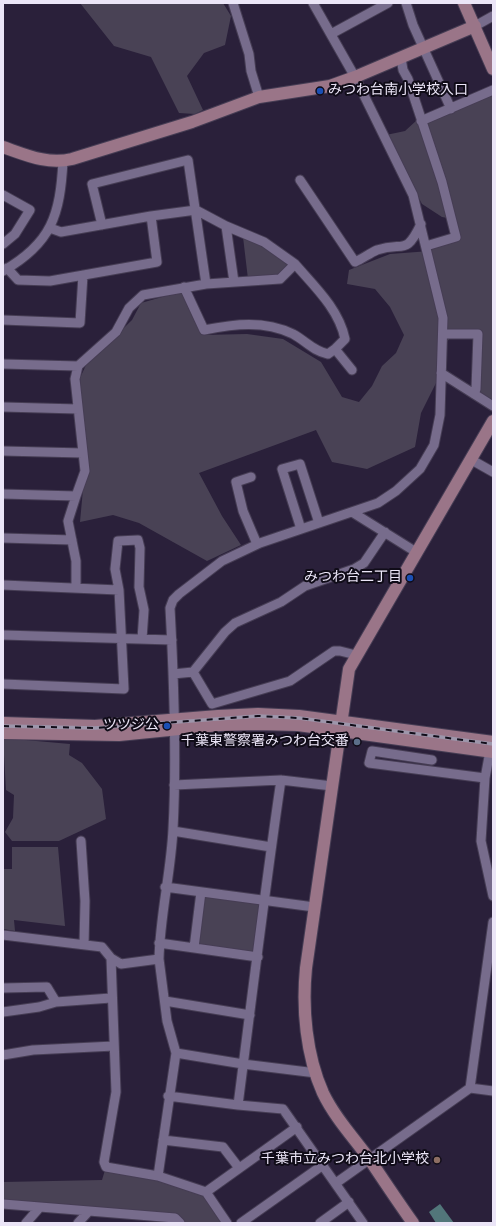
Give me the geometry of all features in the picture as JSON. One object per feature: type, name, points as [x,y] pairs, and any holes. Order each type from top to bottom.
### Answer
[{"type":"street","points":[[233,3],[249,54],[251,71],[259,97]]},
{"type":"street","points":[[158,1176],[168,1096],[176,1053],[167,1021],[159,959],[159,943],[165,887],[173,831],[174,725],[170,608],[173,600],[222,561],[257,544],[378,503],[396,491],[420,469],[434,445],[438,432],[444,334],[440,303],[421,224],[412,195],[355,77],[313,3]]},
{"type":"street","points":[[331,34],[388,3]]},
{"type":"street","points":[[406,3],[451,108]]},
{"type":"street","points":[[464,3],[493,69]]},
{"type":"street","points":[[3,147],[38,159],[63,161],[192,122],[259,97],[320,88],[355,77],[475,26],[493,16]]},
{"type":"street","points":[[401,58],[403,70],[408,78],[442,182],[456,237],[426,246]]},
{"type":"street","points":[[421,121],[493,90]]},
{"type":"street","points":[[102,225],[92,184],[188,160],[206,284]]},
{"type":"street","points":[[63,161],[62,189],[59,204],[50,228],[43,239],[24,258],[5,270],[18,280],[50,281],[157,262],[151,216]]},
{"type":"street","points":[[300,180],[355,262],[377,250],[403,247],[413,241],[421,224]]},
{"type":"street","points":[[3,196],[30,210],[15,234],[3,244]]},
{"type":"street","points":[[50,228],[61,232],[151,216],[196,210],[226,226],[264,242],[295,264],[324,298],[342,325],[345,339],[328,354],[317,352],[293,334],[262,325],[236,324],[204,330],[184,287]]},
{"type":"street","points":[[226,226],[234,282]]},
{"type":"street","points":[[76,588],[76,561],[68,521],[85,471],[75,379],[78,366],[116,332],[129,308],[143,295],[206,284],[280,280],[295,264]]},
{"type":"street","points":[[3,320],[80,322],[83,275]]},
{"type":"street","points":[[444,334],[478,334],[476,389],[474,394]]},
{"type":"street","points":[[335,349],[352,370]]},
{"type":"street","points":[[3,364],[78,366]]},
{"type":"street","points":[[441,373],[493,406]]},
{"type":"street","points":[[3,408],[78,409]]},
{"type":"street","points":[[413,1223],[369,1160],[334,1114],[316,1073],[309,1046],[304,989],[314,907],[349,669],[493,421]]},
{"type":"street","points":[[3,451],[83,453]]},
{"type":"street","points":[[470,459],[493,472]]},
{"type":"street","points":[[301,529],[282,470],[300,464],[319,523]]},
{"type":"street","points":[[251,477],[236,482],[243,511],[257,544]]},
{"type":"street","points":[[3,494],[76,496]]},
{"type":"street","points":[[352,512],[416,552]]},
{"type":"street","points":[[173,674],[193,672],[225,632],[235,623],[281,602],[305,586],[354,569],[364,563],[385,532]]},
{"type":"street","points":[[3,538],[72,540]]},
{"type":"street","points":[[3,684],[124,689],[119,590],[115,570],[118,541],[138,540],[140,548],[139,587],[144,610],[142,639]]},
{"type":"street","points":[[3,585],[119,590]]},
{"type":"street","points":[[3,635],[172,640]]},
{"type":"street","points":[[193,672],[212,704],[290,681],[334,651],[356,655]]},
{"type":"street","points":[[3,723],[95,726],[258,724],[340,725],[492,748],[486,778],[481,841],[493,896]]},
{"type":"street","points":[[3,733],[119,735],[174,725]]},
{"type":"street","points":[[432,760],[372,751],[369,763],[486,778]]},
{"type":"street","points":[[174,785],[249,780],[281,780],[332,786]]},
{"type":"street","points":[[238,1105],[258,958],[263,901],[281,780]]},
{"type":"street","points":[[173,831],[271,847]]},
{"type":"street","points":[[81,841],[85,900],[84,945]]},
{"type":"street","points":[[165,887],[314,907]]},
{"type":"street","points":[[194,948],[202,892]]},
{"type":"street","points":[[470,1088],[493,922]]},
{"type":"street","points":[[3,935],[102,947],[111,958],[121,964],[159,959]]},
{"type":"street","points":[[159,943],[258,958]]},
{"type":"street","points":[[111,958],[111,998],[116,1092],[108,1132],[104,1162],[106,1167],[158,1176],[206,1192],[227,1223]]},
{"type":"street","points":[[3,988],[47,987],[56,1002]]},
{"type":"street","points":[[3,1012],[39,1007],[56,1002],[111,998]]},
{"type":"street","points":[[165,1001],[250,1015]]},
{"type":"street","points":[[3,1056],[33,1050],[114,1046]]},
{"type":"street","points":[[176,1053],[243,1064],[316,1073]]},
{"type":"street","points":[[336,1183],[470,1088],[493,1091]]},
{"type":"street","points":[[168,1096],[283,1109],[364,1223]]},
{"type":"street","points":[[206,1192],[296,1127]]},
{"type":"street","points":[[163,1140],[223,1147],[239,1168]]},
{"type":"street","points":[[241,1223],[323,1165]]},
{"type":"street","points":[[320,1223],[349,1202]]},
{"type":"street","points":[[3,1204],[88,1212],[136,1219],[176,1218],[180,1223]]},
{"type":"street","points":[[26,1223],[40,1207]]},
{"type":"street","points":[[78,1223],[88,1212]]},
{"type":"shaded area","points":[[80,3],[223,3],[231,16],[225,45],[204,53],[187,76],[203,110],[195,114],[179,113],[151,57],[114,46]]},
{"type":"shaded area","points":[[493,92],[493,404],[477,394],[479,331],[455,331],[447,342],[436,383],[421,413],[415,447],[367,469],[332,462],[316,430],[199,473],[222,516],[241,545],[207,561],[139,523],[113,515],[80,522],[85,467],[80,378],[86,365],[132,320],[141,303],[183,291],[203,335],[247,334],[283,339],[321,362],[342,397],[359,402],[372,386],[382,366],[396,353],[404,335],[390,307],[375,289],[347,284],[349,270],[390,254],[430,251],[429,246],[458,239],[453,219],[442,217],[422,204],[386,135],[405,131],[417,120],[425,128],[423,122]]},
{"type":"shaded area","points":[[243,237],[265,244],[290,262],[289,266],[277,277],[248,279]]},
{"type":"shaded area","points":[[3,738],[70,744],[69,755],[82,763],[102,789],[106,819],[59,841],[12,841],[5,832],[13,818],[14,795],[6,790]]},
{"type":"shaded area","points":[[12,847],[58,847],[65,926],[14,920],[15,931],[3,929],[3,869],[12,869]]},
{"type":"shaded area","points":[[206,895],[260,902],[257,950],[252,953],[198,945],[203,898]]},
{"type":"shaded area","points":[[105,1170],[157,1179],[203,1195],[223,1223],[185,1223],[177,1214],[3,1200],[3,1182],[102,1180]]},
{"type":"shaded area","points":[[440,1204],[454,1223],[436,1223],[429,1212]]},
{"type":"railway","points":[[3,726],[95,728],[258,716],[299,718],[493,744]]},
{"type":"place","name":"みつわ台南小学校入口","points":[[320,91]]},
{"type":"place","name":"みつわ台二丁目","points":[[410,578]]},
{"type":"place","name":"ツツジ公","points":[[167,726]]},
{"type":"place","name":"千葉東警察署みつわ台交番","points":[[357,742]]},
{"type":"place","name":"千葉市立みつわ台北小学校","points":[[437,1160]]}]
